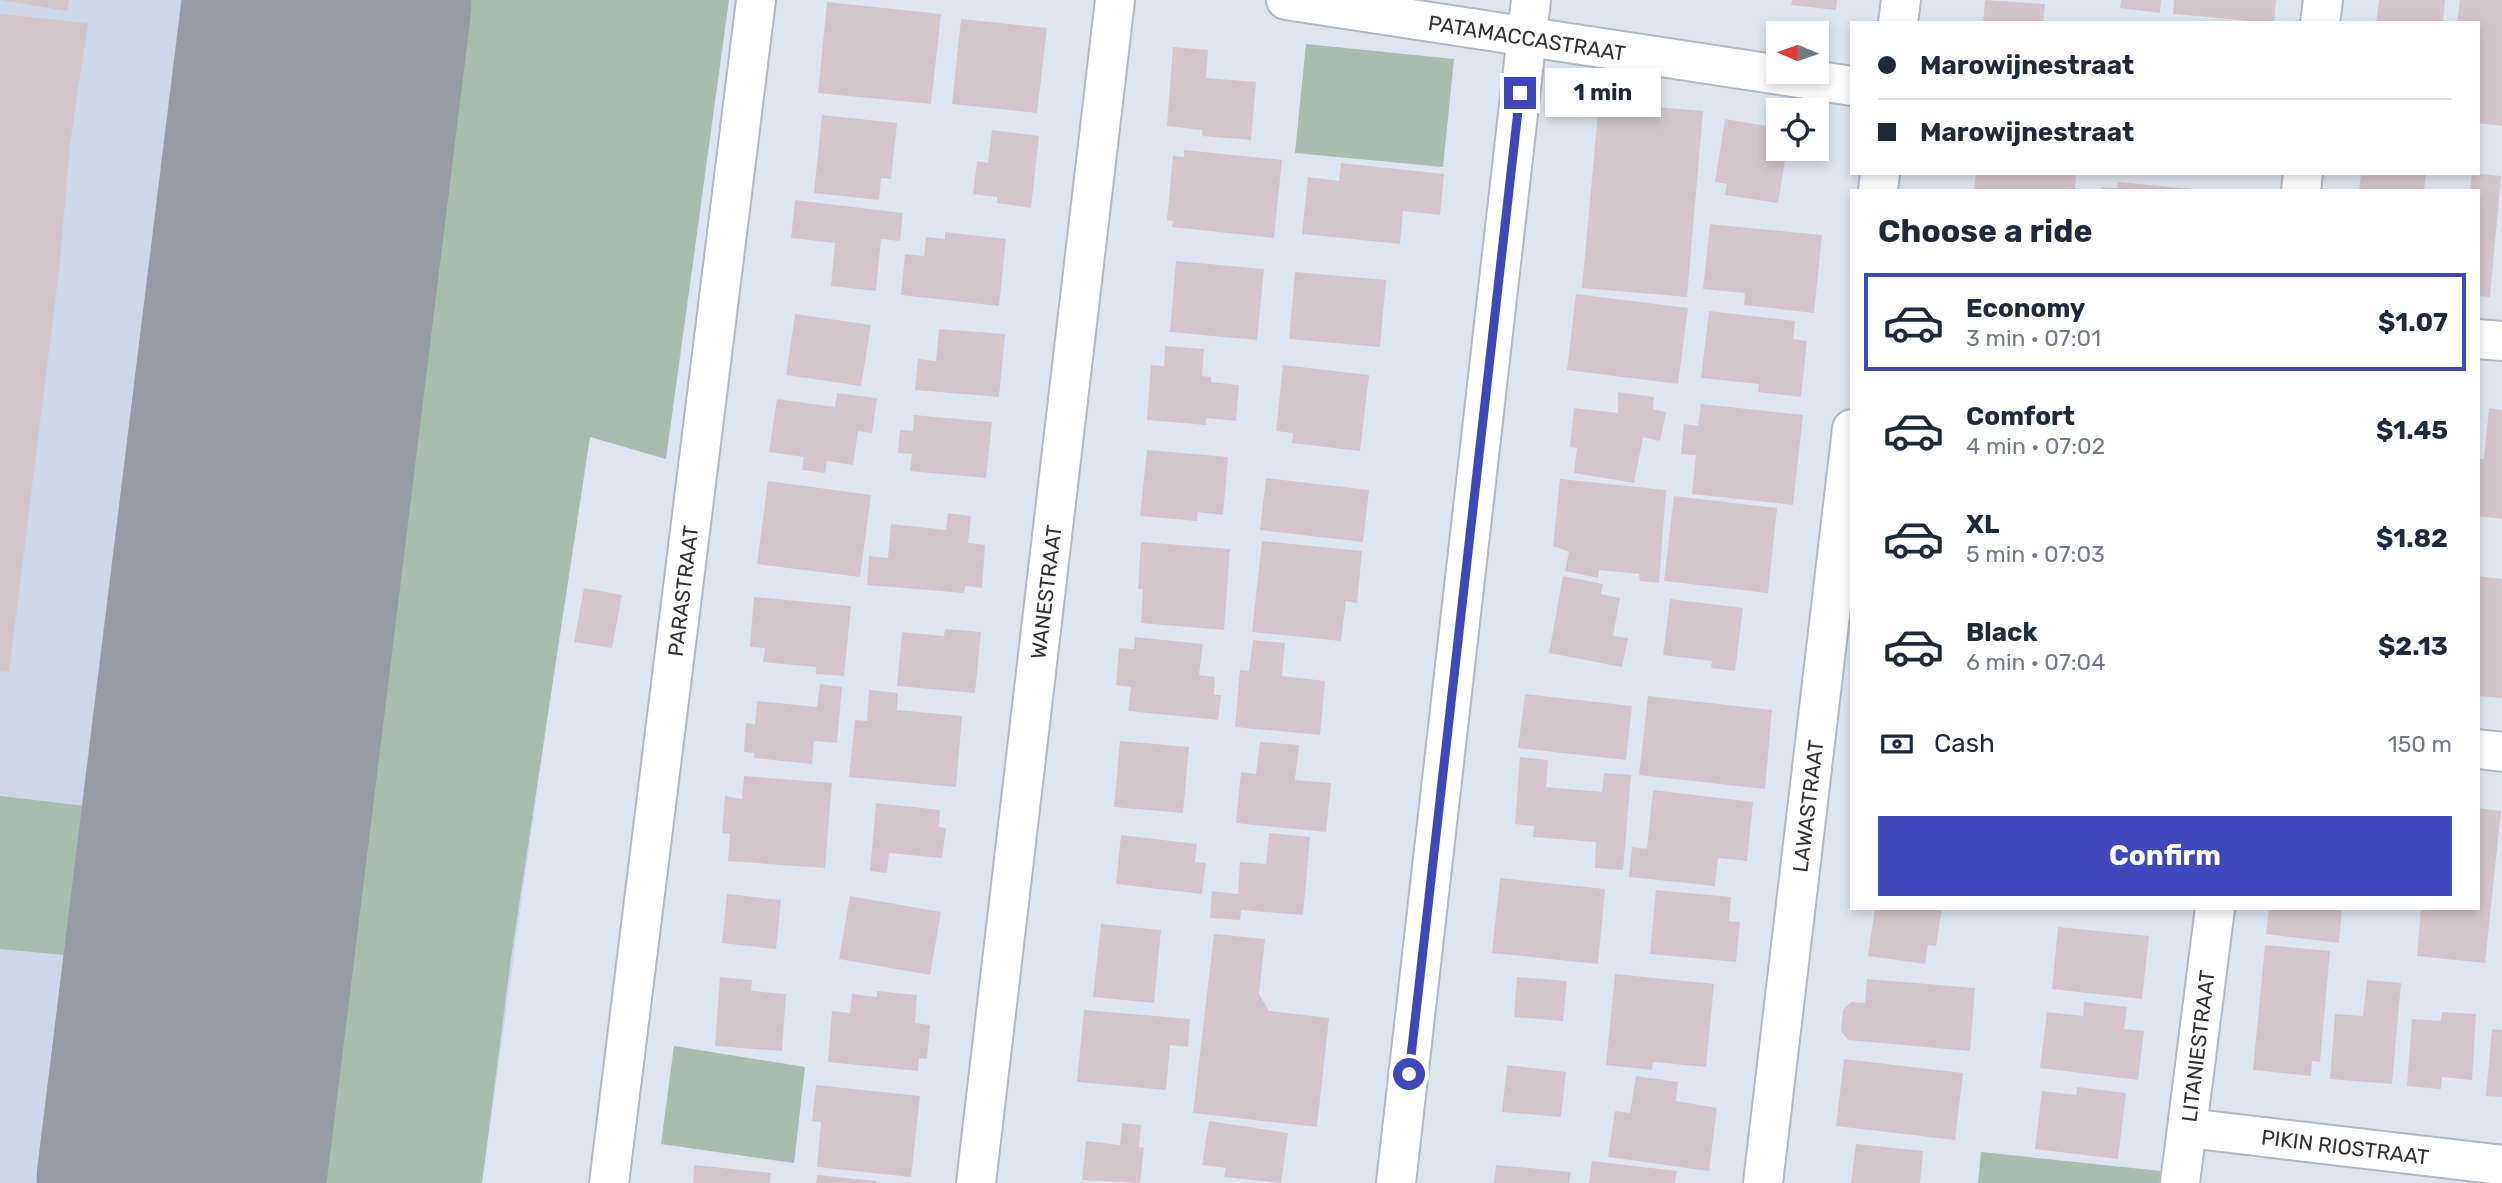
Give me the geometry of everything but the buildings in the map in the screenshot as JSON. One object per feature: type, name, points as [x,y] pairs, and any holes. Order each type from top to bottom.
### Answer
[{"type":"street","name":"PARASTRAAT","points":[[609,1183],[756,0]]},
{"type":"street","name":"WANESTRAAT","points":[[976,1183],[1115,0]]},
{"type":"street","name":"PATAMACCASTRAAT","points":[[1286,0],[1526,39],[1850,86]]},
{"type":"street","points":[[1396,1183],[1531,0]]},
{"type":"street","points":[[1898,21],[1901,0]]},
{"type":"street","points":[[2320,21],[2323,0]]},
{"type":"street","points":[[2480,339],[2502,341]]},
{"type":"street","name":"LAWASTRAAT","points":[[1763,1183],[1837,680],[1850,462]]},
{"type":"street","points":[[2480,749],[2502,752]]},
{"type":"street","name":"LITANIESTRAAT","points":[[2180,1183],[2216,910]]},
{"type":"street","name":"PIKIN RIOSTRAAT","points":[[2188,1128],[2502,1165]]},
{"type":"shaded area","points":[[0,0],[648,0],[482,1183],[0,1183]]},
{"type":"green space","points":[[447,0],[729,0],[666,459],[590,437],[511,958],[482,1183],[300,1183]]},
{"type":"green space","points":[[1306,44],[1454,59],[1443,167],[1295,153]]},
{"type":"green space","points":[[0,796],[146,813],[130,961],[0,949]]},
{"type":"green space","points":[[674,1046],[805,1067],[794,1163],[661,1144]]},
{"type":"green space","points":[[1981,1152],[2161,1171],[2159,1183],[1978,1183]]},
{"type":"runway","points":[[181,1183],[327,0]]},
{"type":"route","points":[[1409,1074],[1520,93]]}]
